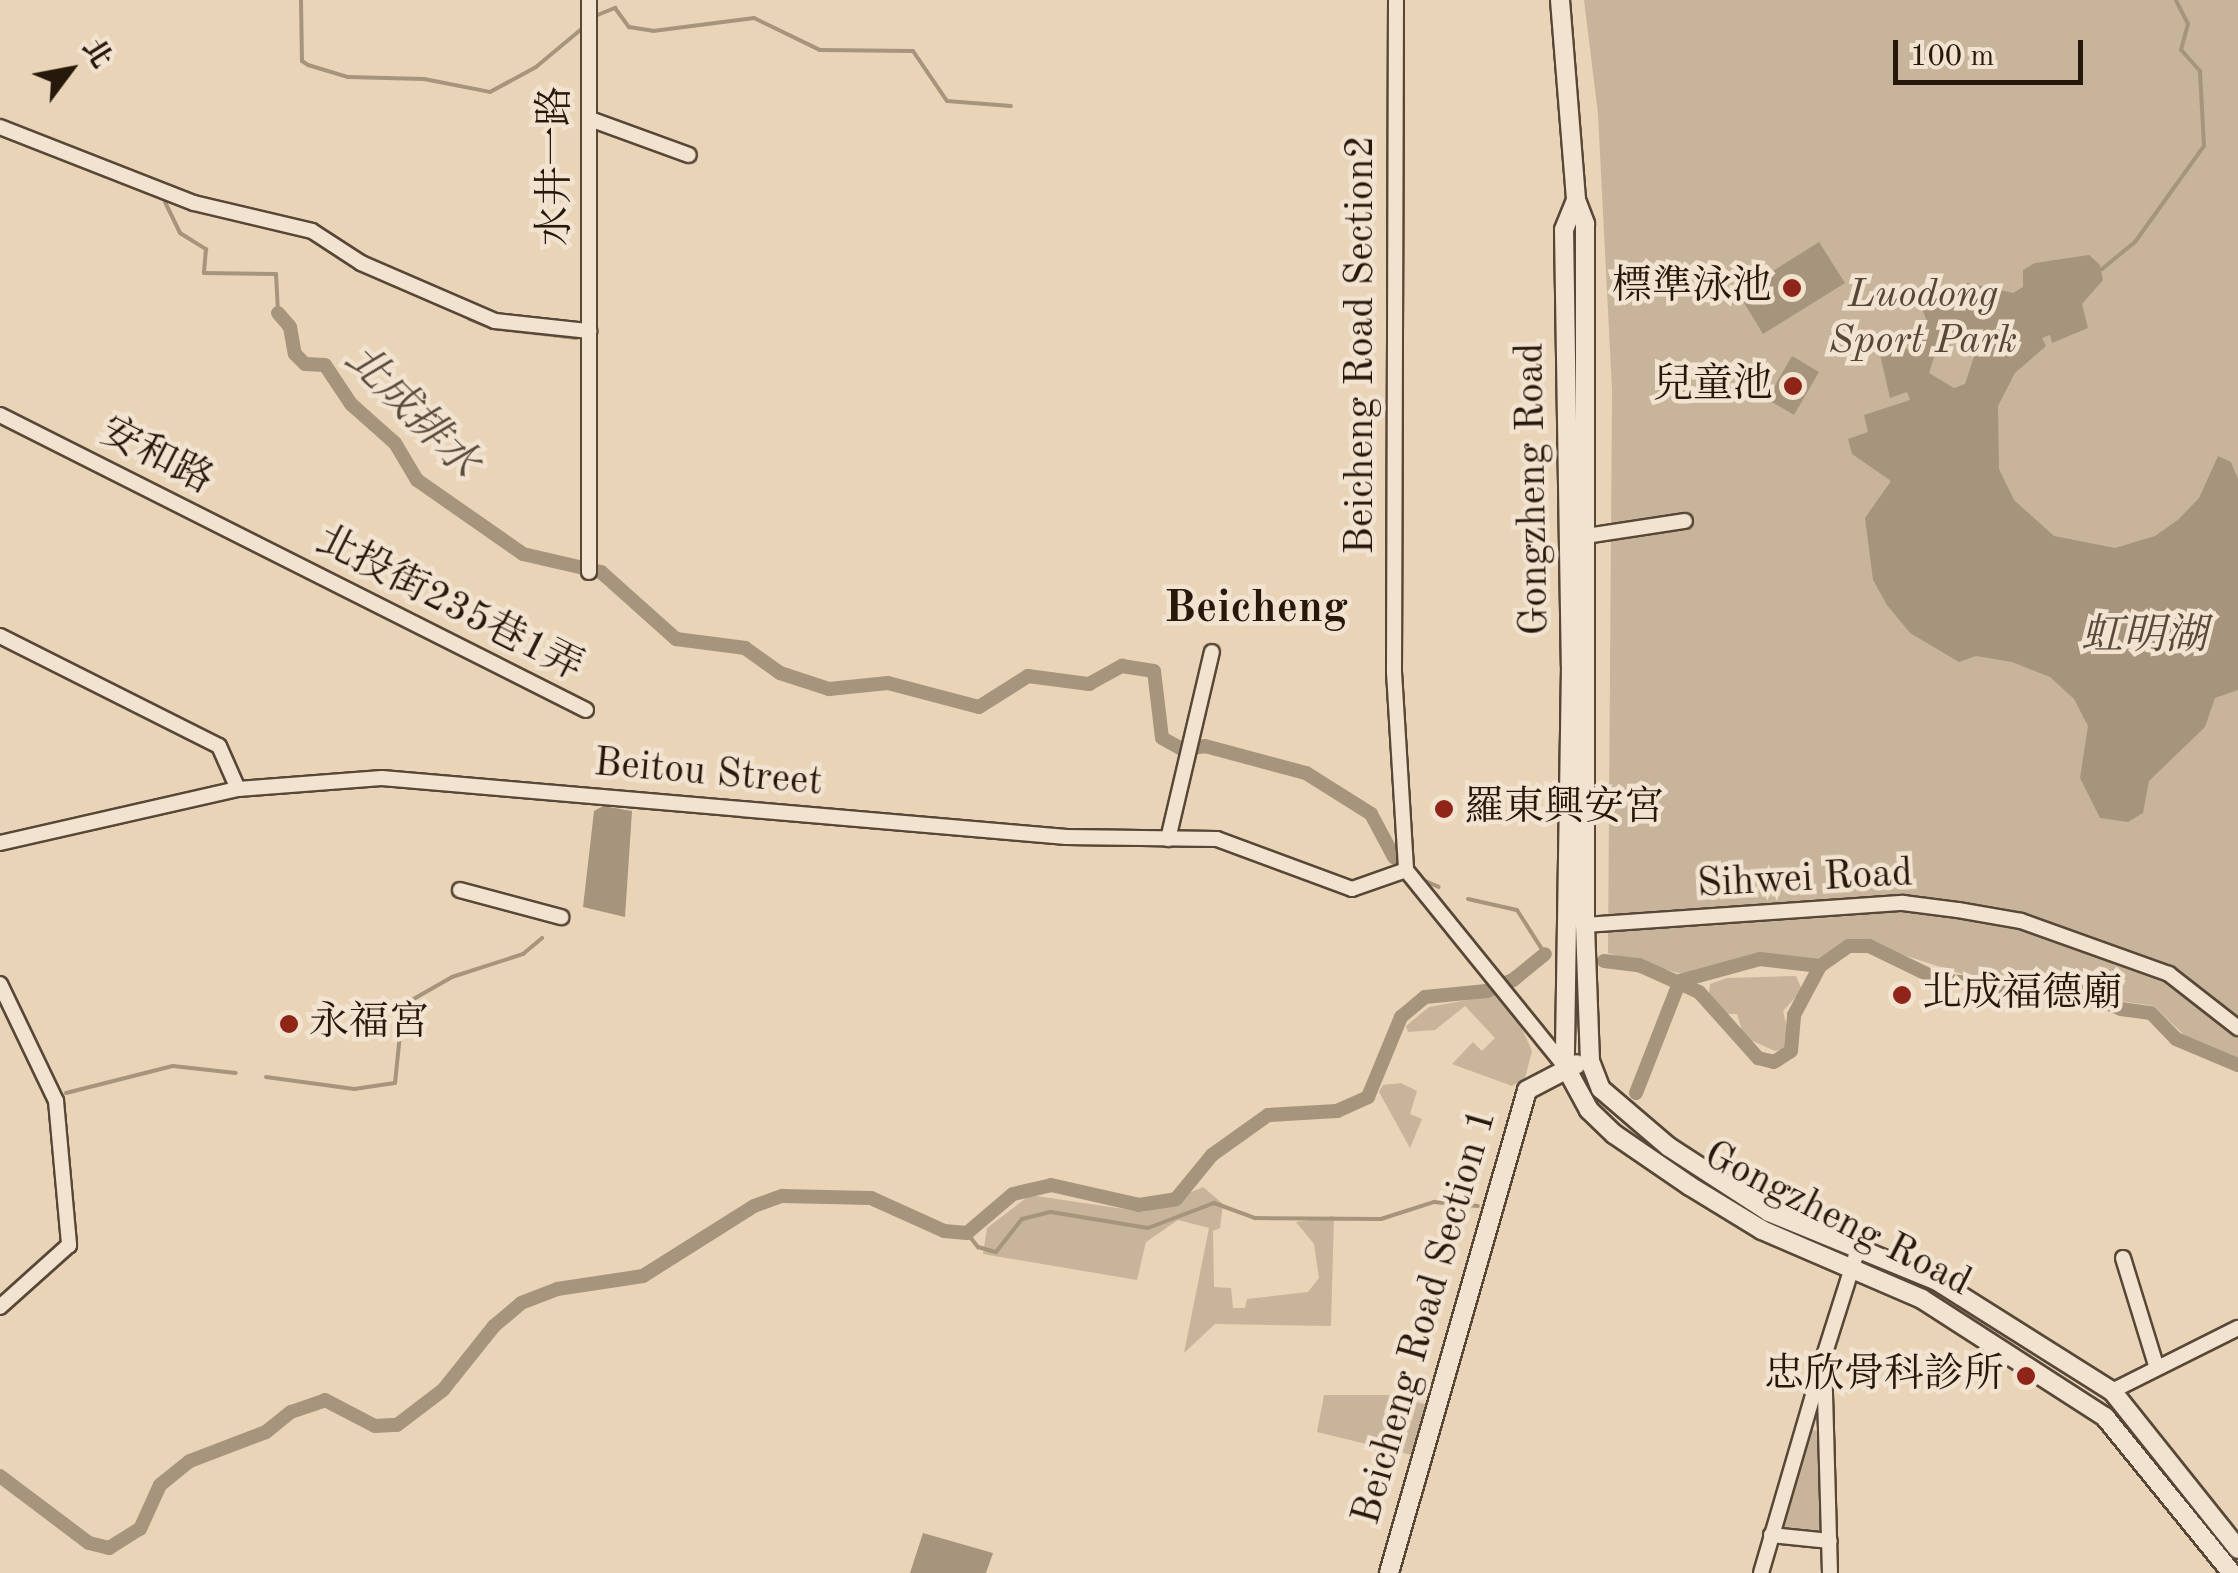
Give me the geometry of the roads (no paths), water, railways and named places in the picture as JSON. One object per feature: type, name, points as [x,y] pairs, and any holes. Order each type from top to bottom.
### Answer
[{"type":"street","name":"水井一路","points":[[588,0],[590,566]]},
{"type":"street","name":"Beicheng Road Section2","points":[[1396,0],[1394,672],[1406,870]]},
{"type":"street","name":"Gongzheng Road","points":[[1560,0],[1576,200],[1585,224],[1576,537],[1576,925],[1566,1066],[1588,1110],[1614,1134],[1762,1230],[1922,1299],[2105,1418],[2232,1573]]},
{"type":"street","points":[[590,119],[688,156]]},
{"type":"street","points":[[0,127],[194,203],[312,232],[360,264],[496,321],[588,331]]},
{"type":"street","name":"安和路","points":[[0,415],[282,558]]},
{"type":"street","points":[[1576,537],[1685,521]]},
{"type":"street","name":"北投街235巷1弄","points":[[282,558],[586,710]]},
{"type":"street","points":[[0,636],[219,746],[238,789]]},
{"type":"street","points":[[1168,839],[1212,652]]},
{"type":"street","name":"Beitou Street","points":[[0,843],[238,789],[382,778],[1066,837],[1217,839],[1352,888],[1406,870]]},
{"type":"street","points":[[1406,870],[1566,1066]]},
{"type":"street","points":[[460,890],[561,917]]},
{"type":"street","name":"Sihwei Road","points":[[1576,925],[1903,902],[1958,910],[2021,921],[2169,974],[2238,1028]]},
{"type":"street","name":"Gongzheng Road","points":[[1576,925],[1590,1062],[1602,1089],[1669,1147],[1768,1212],[1858,1249],[2002,1318],[2112,1392],[2238,1549]]},
{"type":"street","points":[[0,984],[56,1102],[68,1245],[0,1307]]},
{"type":"street","name":"Beicheng Road Section 1","points":[[1389,1573],[1527,1090],[1566,1066],[1590,1062]]},
{"type":"street","points":[[1761,1573],[1858,1249]]},
{"type":"street","points":[[2123,1258],[2156,1365]]},
{"type":"street","points":[[2112,1392],[2156,1365],[2238,1328]]},
{"type":"street","points":[[1824,1356],[1830,1573]]},
{"type":"street","points":[[1771,1535],[1830,1541]]},
{"type":"water","name":"標準泳池","points":[[1819,242],[1845,283],[1763,334],[1738,293]]},
{"type":"water","name":"虹明湖","points":[[2089,255],[2100,265],[2103,280],[2082,304],[2088,328],[2052,343],[2050,335],[2042,338],[2046,346],[2015,373],[1998,406],[1999,469],[2014,500],[2054,536],[2115,548],[2155,536],[2179,519],[2199,498],[2218,456],[2231,462],[2238,479],[2238,690],[2215,698],[2205,727],[2149,781],[2143,813],[2128,822],[2100,818],[2080,778],[2088,726],[2074,699],[2050,677],[2012,662],[1976,656],[1959,662],[1910,633],[1887,605],[1873,580],[1865,518],[1891,481],[1852,454],[1848,439],[1868,432],[1864,415],[1910,400],[1907,392],[1890,398],[1879,350],[1898,345],[1917,353],[1919,347],[1898,338],[1927,322],[1920,303],[1968,283],[2013,293],[2023,287],[2023,270],[2035,263]],"holes":[[[1962,330],[1977,332],[1979,341],[1965,384],[1954,388],[1929,373],[1935,354]]]},
{"type":"water","name":"兒童池","points":[[1792,356],[1819,372],[1794,415],[1767,399]]},
{"type":"water","points":[[603,806],[632,811],[625,917],[583,907],[594,811]]},
{"type":"water","points":[[923,1533],[993,1553],[986,1573],[910,1573]]},
{"type":"waterway","points":[[301,0],[302,61],[308,65],[348,77],[424,79],[490,92],[536,67],[585,26]]},
{"type":"waterway","points":[[2102,269],[2135,242],[2204,146],[2200,71],[2181,50],[2188,24],[2176,0]]},
{"type":"waterway","points":[[595,16],[615,8],[629,27],[653,31],[754,18],[820,50],[913,51],[947,101],[1011,106]]},
{"type":"waterway","name":"北成排水","points":[[165,202],[180,233],[206,249],[204,273],[276,274],[278,313]]},
{"type":"waterway","name":"北成排水","points":[[278,313],[290,327],[295,354],[305,364],[325,365],[351,404],[395,443],[417,480],[523,554],[601,572],[676,639],[745,648],[780,673],[829,689],[888,683],[979,707],[1028,676],[1089,684],[1122,666],[1154,671],[1162,738],[1182,749],[1205,746],[1306,773],[1371,814],[1394,857]]},
{"type":"waterway","points":[[469,319],[491,328],[576,338]]},
{"type":"waterway","name":"北成排水","points":[[1423,880],[1439,887]]},
{"type":"waterway","name":"北成排水","points":[[1468,899],[1517,910],[1545,954]]},
{"type":"waterway","points":[[266,1077],[354,1089],[395,1083],[403,1005],[452,977],[523,954],[542,938]]},
{"type":"waterway","points":[[1604,961],[1639,965],[1699,992],[1758,1058],[1774,1062],[1791,1051],[1794,1015],[1820,966],[1849,946],[1869,946],[1939,980],[2000,986],[2053,979],[2121,1009],[2151,1013],[2176,1039],[2238,1065]]},
{"type":"waterway","points":[[0,1476],[89,1543],[109,1548],[140,1529],[160,1485],[190,1461],[266,1432],[291,1412],[325,1400],[375,1426],[397,1425],[443,1390],[494,1326],[521,1303],[557,1289],[643,1276],[754,1206],[782,1196],[871,1198],[944,1231],[967,1233],[1013,1194],[1051,1185],[1139,1205],[1176,1199],[1212,1155],[1268,1115],[1337,1111],[1368,1097],[1401,1017],[1425,997],[1487,991],[1513,980],[1545,954]]},
{"type":"waterway","points":[[1636,1093],[1680,981],[1760,959],[1820,966]]},
{"type":"waterway","points":[[66,1093],[173,1066],[236,1073]]},
{"type":"waterway","points":[[967,1233],[978,1247],[996,1252],[1022,1219],[1051,1212],[1148,1228],[1214,1203],[1255,1218],[1381,1219],[1434,1202],[1478,1206]]},
{"type":"place","name":"標準泳池","points":[[1792,288]]},
{"type":"place","name":"兒童池","points":[[1793,386]]},
{"type":"place","name":"羅東興安宮","points":[[1444,809]]},
{"type":"place","name":"北成福德廟","points":[[1902,995]]},
{"type":"place","name":"永福宮","points":[[289,1024]]},
{"type":"place","name":"忠欣骨科診所","points":[[2026,1376]]},
{"type":"district","name":"Beicheng","points":[[1256,610]]},
{"type":"park label","name":"Luodong Sport Park","points":[[1923,319]]}]
